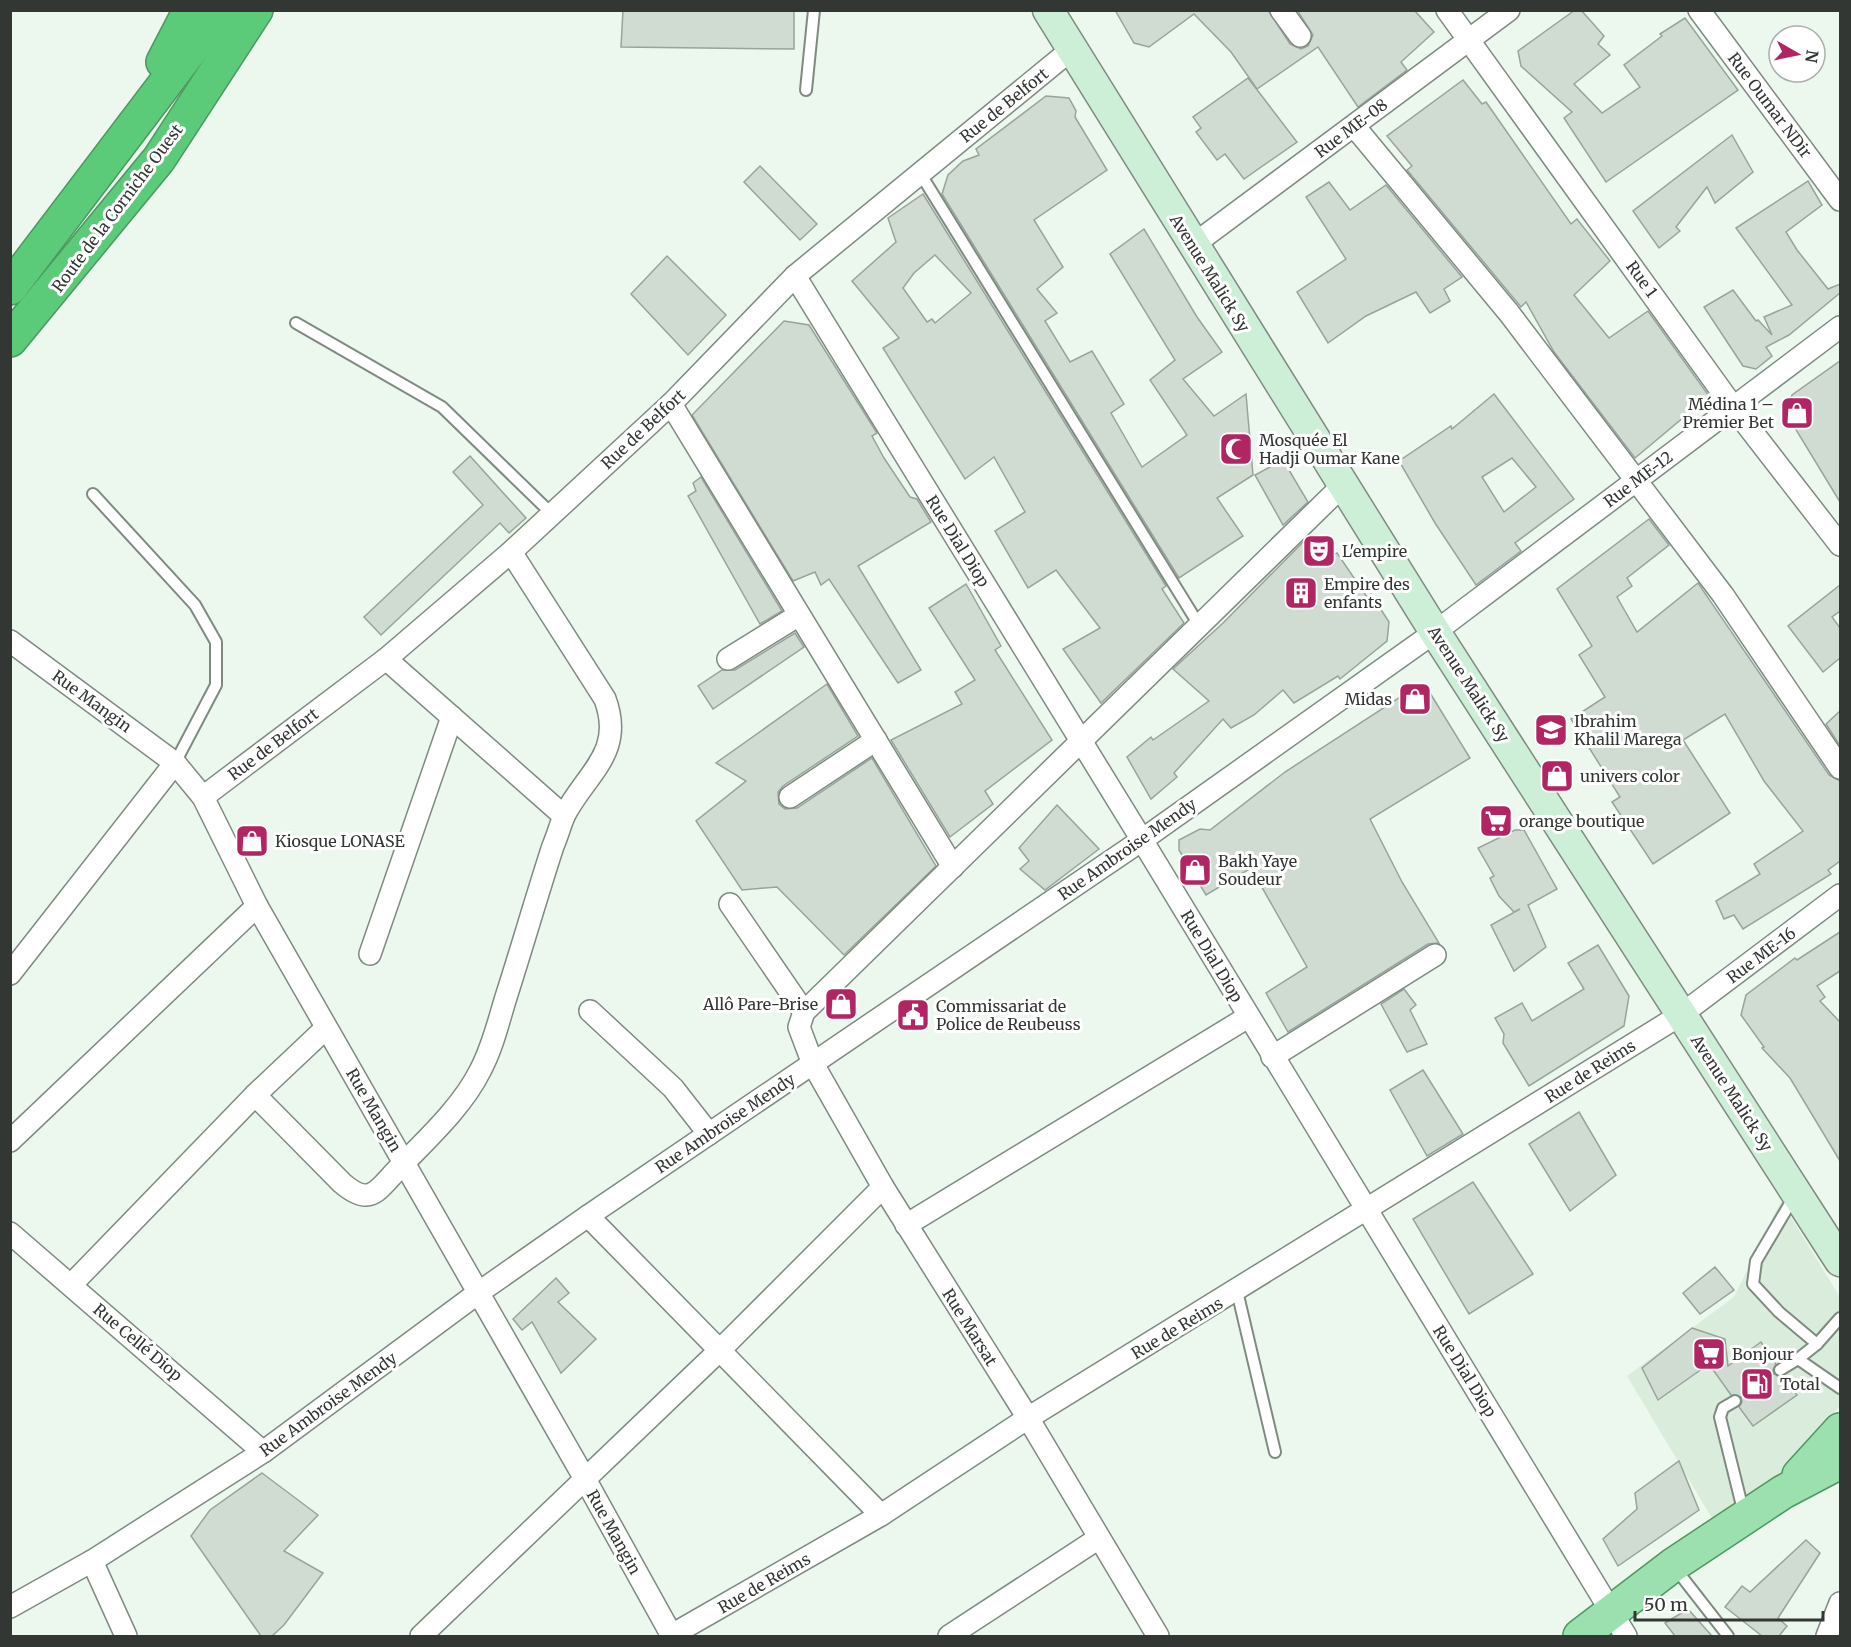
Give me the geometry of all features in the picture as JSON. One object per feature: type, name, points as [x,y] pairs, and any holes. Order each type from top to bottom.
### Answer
[{"type":"highway","points":[[144,112],[167,53],[190,10]]},
{"type":"highway","points":[[10,288],[221,10]]},
{"type":"highway","name":"Route de la Corniche Ouest","points":[[10,340],[30,320],[159,159],[256,10]]},
{"type":"main road","name":"Avenue Malick Sy","points":[[1048,10],[1435,632],[1840,1261]]},
{"type":"main road","points":[[1783,1492],[1840,1430]]},
{"type":"main road","points":[[1580,1636],[1620,1624],[1673,1565],[1783,1492],[1840,1462]]},
{"type":"street","points":[[1281,10],[1300,36]]},
{"type":"street","name":"Rue 1","points":[[1447,10],[1733,407],[1840,545]]},
{"type":"street","name":"Rue ME-08","points":[[1193,245],[1509,10]]},
{"type":"street","name":"Rue Oumar NDir","points":[[1699,10],[1840,200]]},
{"type":"street","name":"Rue de Belfort","points":[[203,797],[386,659],[511,552],[671,404],[795,276],[1072,49]]},
{"type":"street","points":[[1354,126],[1509,313],[1723,596],[1840,768]]},
{"type":"street","name":"Rue Dial Diop","points":[[795,276],[1082,741],[1365,1210],[1620,1624]]},
{"type":"street","name":"Rue ME-12","points":[[1435,632],[1840,327]]},
{"type":"street","points":[[671,404],[953,867]]},
{"type":"street","points":[[730,904],[804,1012],[1343,485]]},
{"type":"street","points":[[255,1095],[356,1195],[365,1196],[375,1192],[405,1162],[454,1108],[480,1072],[564,816],[603,759],[610,741],[611,715],[605,699],[511,552]]},
{"type":"street","points":[[728,659],[799,615]]},
{"type":"street","name":"Rue Ambroise Mendy","points":[[10,1607],[92,1561],[263,1452],[478,1293],[588,1216],[1142,840],[1435,632]]},
{"type":"street","name":"Rue Mangin","points":[[10,641],[175,763],[203,797],[257,906],[405,1162],[672,1636]]},
{"type":"street","points":[[386,659],[564,816]]},
{"type":"street","points":[[370,954],[452,717]]},
{"type":"street","points":[[790,797],[876,740]]},
{"type":"street","points":[[10,974],[175,763]]},
{"type":"street","name":"Rue ME-16","points":[[1682,1014],[1840,896]]},
{"type":"street","points":[[10,1141],[257,906]]},
{"type":"street","points":[[1272,1057],[1435,955]]},
{"type":"street","points":[[590,1011],[673,1089],[709,1134]]},
{"type":"street","name":"Rue Marsat","points":[[804,1012],[799,1027],[813,1064],[883,1187],[1028,1418],[1158,1636]]},
{"type":"street","name":"Rue de Reims","points":[[672,1636],[881,1515],[1028,1418],[1682,1014]]},
{"type":"street","points":[[906,1225],[1248,1017]]},
{"type":"street","points":[[71,1285],[255,1095],[326,1028]]},
{"type":"street","points":[[421,1636],[721,1349],[883,1187]]},
{"type":"street","points":[[588,1216],[721,1349],[881,1515]]},
{"type":"street","name":"Rue Cellé Diop","points":[[10,1233],[263,1452]]},
{"type":"street","points":[[950,1636],[1099,1538]]},
{"type":"street","points":[[92,1561],[126,1636]]},
{"type":"street","points":[[1827,1636],[1840,1603]]},
{"type":"lane","points":[[806,90],[814,10]]},
{"type":"lane","points":[[920,172],[1199,625]]},
{"type":"lane","points":[[296,323],[442,407],[552,514]]},
{"type":"lane","points":[[93,494],[195,605],[216,642],[216,685],[175,763]]},
{"type":"lane","points":[[1796,1192],[1756,1261],[1753,1284],[1779,1312],[1816,1344]]},
{"type":"lane","points":[[1237,1291],[1275,1452]]},
{"type":"lane","points":[[1780,1370],[1816,1344],[1840,1318]]},
{"type":"lane","points":[[1798,1359],[1840,1388]]},
{"type":"lane","points":[[1735,1401],[1723,1408],[1720,1417],[1745,1518]]},
{"type":"lane","points":[[1673,1565],[1728,1636]]},
{"type":"shaded area","points":[[1781,1201],[1840,1297],[1840,1406],[1780,1478],[1713,1520],[1627,1376],[1734,1297]]},
{"type":"building","points":[[623,10],[794,10],[794,49],[621,47]]},
{"type":"building","points":[[1115,10],[1268,10],[1290,44],[1301,49],[1308,46],[1313,35],[1297,10],[1414,10],[1434,32],[1401,62],[1407,70],[1358,107],[1318,47],[1257,89],[1231,52],[1194,14],[1149,47],[1134,43]]},
{"type":"building","points":[[1575,10],[1581,10],[1604,36],[1598,44],[1610,55],[1574,84],[1602,113],[1640,87],[1624,65],[1662,36],[1660,34],[1685,18],[1738,90],[1606,182],[1564,118],[1572,112],[1521,66],[1518,51]]},
{"type":"building","points":[[1248,78],[1297,142],[1244,179],[1225,154],[1217,160],[1196,132],[1201,128],[1193,117]]},
{"type":"building","points":[[1463,80],[1482,104],[1486,102],[1571,224],[1577,219],[1610,261],[1574,295],[1609,338],[1648,311],[1709,396],[1635,458],[1554,352],[1526,302],[1521,307],[1407,170],[1412,166],[1387,136]]},
{"type":"building","points":[[1046,96],[1069,98],[1076,111],[1075,117],[1107,170],[1034,220],[1063,267],[1037,289],[1057,313],[1045,321],[1070,362],[1092,351],[1124,404],[1111,413],[1142,467],[1187,435],[1150,380],[1175,360],[1110,254],[1144,229],[1197,317],[1222,352],[1183,379],[1214,416],[1246,394],[1253,475],[1217,498],[1243,536],[1179,578],[942,194],[948,175],[963,161],[979,155],[976,149]]},
{"type":"building","points":[[1732,135],[1753,172],[1715,203],[1707,187],[1676,227],[1680,231],[1659,248],[1633,211]]},
{"type":"building","points":[[760,166],[817,224],[800,240],[744,182]]},
{"type":"building","points":[[1808,181],[1822,205],[1786,232],[1797,250],[1828,289],[1840,284],[1840,293],[1789,335],[1766,347],[1772,356],[1756,369],[1743,366],[1704,307],[1733,290],[1756,321],[1758,320],[1772,335],[1764,317],[1792,305],[1736,228]]},
{"type":"building","points":[[1329,182],[1350,210],[1386,185],[1462,277],[1444,289],[1450,301],[1430,313],[1416,292],[1366,316],[1328,343],[1297,292],[1346,259],[1306,197]]},
{"type":"building","points":[[923,194],[1166,586],[1162,589],[1184,623],[1101,703],[1063,649],[1100,628],[1056,570],[1028,588],[995,531],[1025,512],[994,457],[965,479],[883,348],[899,338],[852,281],[896,242],[888,218]],"holes":[[[935,255],[971,293],[935,323],[932,319],[927,322],[903,288],[914,273]]]},
{"type":"building","points":[[667,256],[726,315],[688,355],[631,294]]},
{"type":"building","points":[[784,321],[809,325],[877,433],[872,436],[884,458],[910,497],[917,499],[931,522],[858,566],[921,670],[898,683],[829,579],[821,585],[815,572],[793,581],[692,415]]},
{"type":"building","points":[[1840,361],[1840,502],[1787,415],[1792,395]]},
{"type":"building","points":[[1494,394],[1574,499],[1515,543],[1521,551],[1476,585],[1435,523],[1399,461],[1451,426],[1452,429]],"holes":[[[1512,458],[1536,487],[1504,512],[1482,477]]]},
{"type":"building","points":[[470,456],[526,518],[509,533],[500,523],[381,635],[364,617],[483,505],[453,472]]},
{"type":"building","points":[[1283,460],[1308,502],[1283,525],[1255,475]]},
{"type":"building","points":[[701,477],[782,611],[760,624],[688,496],[696,491],[693,483]]},
{"type":"building","points":[[1649,519],[1669,545],[1627,578],[1632,586],[1617,597],[1637,632],[1698,583],[1829,775],[1840,781],[1840,861],[1828,870],[1831,874],[1743,929],[1734,915],[1724,919],[1716,901],[1760,874],[1754,864],[1803,831],[1764,781],[1725,714],[1683,740],[1730,813],[1653,864],[1612,802],[1620,797],[1571,719],[1605,697],[1579,655],[1592,646],[1557,589]]},
{"type":"building","points":[[1308,537],[1319,542],[1327,558],[1337,553],[1367,597],[1371,594],[1389,622],[1387,641],[1340,679],[1338,676],[1294,703],[1283,690],[1254,715],[1231,728],[1223,719],[1174,773],[1177,777],[1151,799],[1127,757],[1151,737],[1153,740],[1209,701],[1173,669],[1223,623]]},
{"type":"building","points":[[966,584],[1001,646],[995,650],[1052,740],[985,791],[993,804],[950,837],[891,740],[962,704],[955,692],[975,680],[929,608]]},
{"type":"building","points":[[1840,585],[1840,611],[1832,617],[1840,628],[1840,658],[1823,672],[1788,626]]},
{"type":"building","points":[[795,633],[804,647],[713,709],[698,686],[722,670],[735,670]]},
{"type":"building","points":[[827,684],[858,736],[783,786],[778,792],[779,804],[785,809],[797,808],[872,758],[936,866],[844,955],[777,887],[742,890],[696,821],[746,781],[716,763]]},
{"type":"building","points":[[1414,688],[1430,693],[1470,758],[1370,819],[1402,882],[1439,943],[1428,944],[1288,1032],[1266,993],[1307,967],[1251,868],[1206,895],[1179,850],[1179,840],[1200,829],[1210,830],[1285,772]]},
{"type":"building","points":[[1840,711],[1840,746],[1826,724]]},
{"type":"building","points":[[1057,805],[1099,849],[1045,890],[1020,869],[1029,861],[1019,848]]},
{"type":"building","points":[[1515,830],[1524,830],[1557,889],[1528,905],[1546,947],[1514,971],[1491,925],[1520,909],[1514,912],[1499,896],[1490,878],[1494,876],[1478,848]]},
{"type":"building","points":[[1840,932],[1840,971],[1817,986],[1825,997],[1820,1001],[1840,1022],[1840,1161],[1790,1078],[1762,1048],[1764,1047],[1741,1015],[1746,995],[1795,958],[1797,960]]},
{"type":"building","points":[[1598,945],[1629,996],[1624,1026],[1529,1086],[1503,1043],[1504,1034],[1495,1018],[1522,1003],[1532,1021],[1584,989],[1568,963]]},
{"type":"building","points":[[1404,989],[1416,1005],[1410,1010],[1427,1044],[1407,1052],[1381,1004]]},
{"type":"building","points":[[1423,1070],[1463,1134],[1427,1156],[1390,1090]]},
{"type":"building","points":[[1579,1112],[1616,1175],[1570,1211],[1529,1144]]},
{"type":"building","points":[[1473,1182],[1533,1274],[1469,1314],[1413,1219]]},
{"type":"building","points":[[1715,1267],[1734,1290],[1700,1314],[1683,1293]]},
{"type":"building","points":[[556,1278],[569,1293],[558,1302],[596,1339],[561,1373],[532,1322],[522,1330],[513,1319]]},
{"type":"building","points":[[1692,1328],[1725,1339],[1728,1366],[1761,1342],[1776,1364],[1774,1374],[1784,1376],[1797,1395],[1753,1426],[1739,1407],[1742,1402],[1741,1397],[1731,1395],[1709,1364],[1658,1400],[1642,1368]]},
{"type":"building","points":[[1679,1461],[1699,1510],[1618,1566],[1603,1539],[1637,1509],[1635,1493]]},
{"type":"building","points":[[262,1473],[318,1515],[284,1551],[323,1573],[284,1625],[272,1636],[261,1636],[191,1536],[210,1510]]},
{"type":"building","points":[[1806,1540],[1820,1553],[1778,1618],[1787,1626],[1779,1636],[1762,1636],[1725,1607],[1742,1586],[1750,1592]]},
{"type":"building","points":[[1688,1609],[1712,1636],[1675,1636],[1665,1623]]},
{"type":"place","name":"Médina 1 – Premier Bet","points":[[1797,413]]},
{"type":"place","name":"Mosquée El Hadji Oumar Kane","points":[[1236,449]]},
{"type":"place","name":"L'empire","points":[[1319,551]]},
{"type":"place","name":"Empire des enfants","points":[[1301,593]]},
{"type":"place","name":"Midas","points":[[1415,699]]},
{"type":"place","name":"Ibrahim Khalil Marega","points":[[1551,730]]},
{"type":"place","name":"univers color","points":[[1557,776]]},
{"type":"place","name":"orange boutique","points":[[1496,821]]},
{"type":"place","name":"Kiosque LONASE","points":[[252,841]]},
{"type":"place","name":"Bakh Yaye Soudeur","points":[[1195,870]]},
{"type":"place","name":"Allô Pare-Brise","points":[[841,1004]]},
{"type":"place","name":"Commissariat de Police de Reubeuss","points":[[913,1015]]},
{"type":"place","name":"Bonjour","points":[[1709,1354]]},
{"type":"place","name":"Total","points":[[1757,1384]]}]
